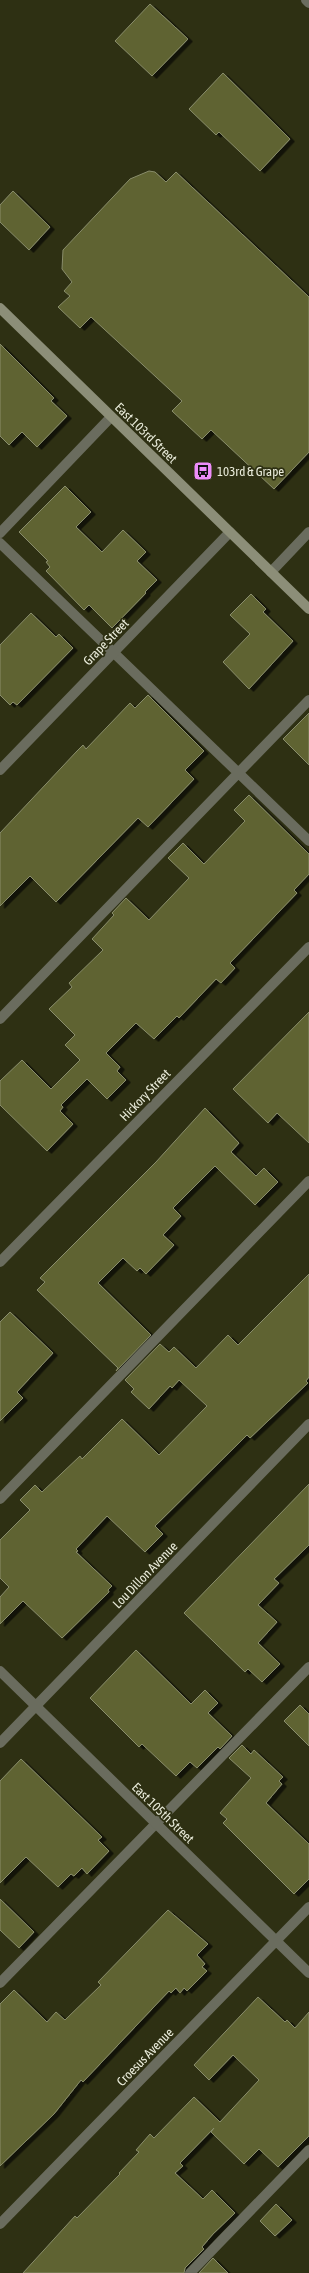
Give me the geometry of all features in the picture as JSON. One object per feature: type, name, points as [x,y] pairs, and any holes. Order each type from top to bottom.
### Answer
[{"type":"street","points":[[306,0],[309,3]]},
{"type":"street","name":"East 103rd Street","points":[[0,308],[309,609]]},
{"type":"street","points":[[0,533],[111,417]]},
{"type":"street","name":"Grape Street","points":[[0,770],[230,532]]},
{"type":"street","points":[[271,572],[309,532]]},
{"type":"street","points":[[0,543],[309,841]]},
{"type":"street","points":[[0,1019],[240,774],[309,700]]},
{"type":"street","name":"Hickory Street","points":[[0,1262],[309,947]]},
{"type":"street","points":[[0,1499],[309,1181]]},
{"type":"street","name":"Lou Dillon Avenue","points":[[0,1743],[309,1424]]},
{"type":"street","points":[[0,1983],[309,1667]]},
{"type":"street","name":"East 105th Street","points":[[0,1671],[309,1972]]},
{"type":"street","name":"Croesus Avenue","points":[[0,2224],[309,1907]]},
{"type":"street","points":[[190,2273],[309,2150]]},
{"type":"building","points":[[150,4],[188,39],[152,76],[115,41]]},
{"type":"building","points":[[223,73],[290,139],[260,171],[219,132],[216,135],[189,109]]},
{"type":"building","points":[[149,171],[155,172],[166,182],[176,172],[309,297],[309,452],[274,489],[211,430],[202,439],[172,411],[182,401],[91,317],[80,328],[58,307],[70,296],[64,291],[72,282],[62,269],[63,250],[130,179]]},
{"type":"building","points":[[13,191],[50,227],[29,250],[0,222],[0,205]]},
{"type":"building","points":[[0,344],[54,398],[51,401],[67,416],[37,447],[22,432],[9,445],[0,436]]},
{"type":"building","points":[[65,486],[91,512],[76,527],[102,552],[123,530],[146,552],[137,561],[157,580],[112,628],[89,605],[84,610],[46,571],[50,567],[46,562],[48,561],[19,532]]},
{"type":"building","points":[[251,594],[266,609],[263,612],[293,641],[249,689],[223,662],[250,634],[230,615]]},
{"type":"building","points":[[31,613],[56,637],[59,634],[73,648],[17,705],[13,702],[10,705],[0,695],[0,645]]},
{"type":"building","points":[[148,695],[204,751],[185,770],[194,779],[148,827],[138,818],[56,902],[30,876],[0,906],[0,833],[83,745],[86,749],[130,703],[135,708]]},
{"type":"building","points":[[309,713],[309,765],[283,739]]},
{"type":"building","points":[[249,795],[309,854],[309,874],[294,890],[297,893],[230,963],[235,968],[221,983],[216,979],[179,1018],[177,1016],[154,1039],[136,1023],[106,1053],[120,1067],[117,1071],[126,1080],[107,1099],[87,1079],[61,1105],[63,1107],[60,1111],[73,1124],[47,1151],[0,1105],[0,1081],[22,1060],[51,1089],[80,1060],[65,1045],[75,1035],[49,1009],[72,987],[69,983],[103,950],[92,939],[114,915],[112,913],[126,898],[149,920],[189,878],[168,858],[183,843],[204,864],[245,821],[234,810]]},
{"type":"building","points":[[309,1012],[309,1143],[277,1113],[268,1123],[233,1089]]},
{"type":"building","points":[[205,1108],[239,1143],[231,1152],[256,1176],[264,1168],[278,1182],[255,1205],[215,1166],[173,1208],[181,1216],[163,1235],[174,1245],[146,1274],[140,1268],[137,1271],[123,1258],[98,1283],[151,1335],[116,1371],[118,1368],[37,1290],[45,1282],[40,1278],[156,1162]]},
{"type":"building","points":[[309,1274],[309,1377],[306,1381],[308,1383],[250,1438],[247,1435],[155,1526],[163,1534],[145,1552],[107,1516],[76,1549],[78,1551],[76,1552],[112,1586],[108,1590],[109,1592],[62,1638],[23,1601],[0,1624],[0,1597],[9,1587],[0,1578],[0,1540],[30,1510],[20,1500],[35,1485],[42,1492],[80,1456],[82,1459],[122,1419],[159,1455],[207,1406],[179,1380],[172,1388],[170,1386],[149,1409],[131,1392],[134,1389],[125,1380],[160,1344],[169,1352],[174,1347],[196,1368],[228,1335],[238,1345]]},
{"type":"building","points":[[10,1312],[53,1353],[17,1392],[23,1398],[0,1421],[0,1322]]},
{"type":"building","points":[[309,1484],[309,1545],[274,1579],[279,1583],[258,1605],[277,1622],[258,1643],[280,1664],[262,1682],[248,1669],[245,1672],[184,1613]]},
{"type":"building","points":[[136,1650],[191,1704],[205,1690],[218,1703],[208,1713],[232,1736],[220,1749],[218,1747],[197,1768],[190,1762],[176,1776],[142,1744],[139,1747],[90,1698]]},
{"type":"building","points":[[300,1705],[309,1714],[309,1746],[284,1721]]},
{"type":"building","points":[[242,1745],[251,1754],[254,1750],[283,1777],[279,1781],[282,1784],[266,1803],[309,1844],[309,1879],[294,1894],[223,1823],[227,1819],[220,1813],[251,1778],[229,1758]]},
{"type":"building","points":[[21,1759],[102,1837],[98,1840],[109,1851],[87,1874],[82,1868],[74,1876],[71,1874],[58,1887],[26,1857],[0,1883],[0,1781]]},
{"type":"building","points":[[0,1899],[34,1932],[19,1948],[0,1930]]},
{"type":"building","points":[[168,1910],[208,1944],[197,1955],[205,1964],[202,1967],[207,1971],[187,1991],[184,1988],[180,1993],[176,1988],[171,1993],[169,1991],[83,2082],[81,2080],[54,2114],[0,2166],[0,2004],[14,1990],[47,2022],[56,2012],[65,2020],[101,1985],[98,1982]]},
{"type":"building","points":[[258,1997],[285,2022],[287,2020],[295,2028],[309,2012],[309,2136],[278,2167],[259,2149],[244,2164],[211,2132],[214,2128],[180,2163],[183,2166],[175,2173],[203,2199],[212,2190],[235,2213],[213,2234],[202,2247],[204,2249],[185,2268],[184,2273],[23,2273],[75,2216],[77,2218],[120,2174],[119,2173],[139,2152],[136,2150],[150,2134],[154,2138],[194,2097],[220,2122],[259,2080],[233,2055],[209,2080],[194,2065]]},
{"type":"building","points":[[276,2204],[292,2220],[275,2236],[260,2221]]},
{"type":"building","points":[[213,2258],[228,2273],[199,2273]]},
{"type":"place","name":"103rd & Grape","points":[[203,471]]}]
